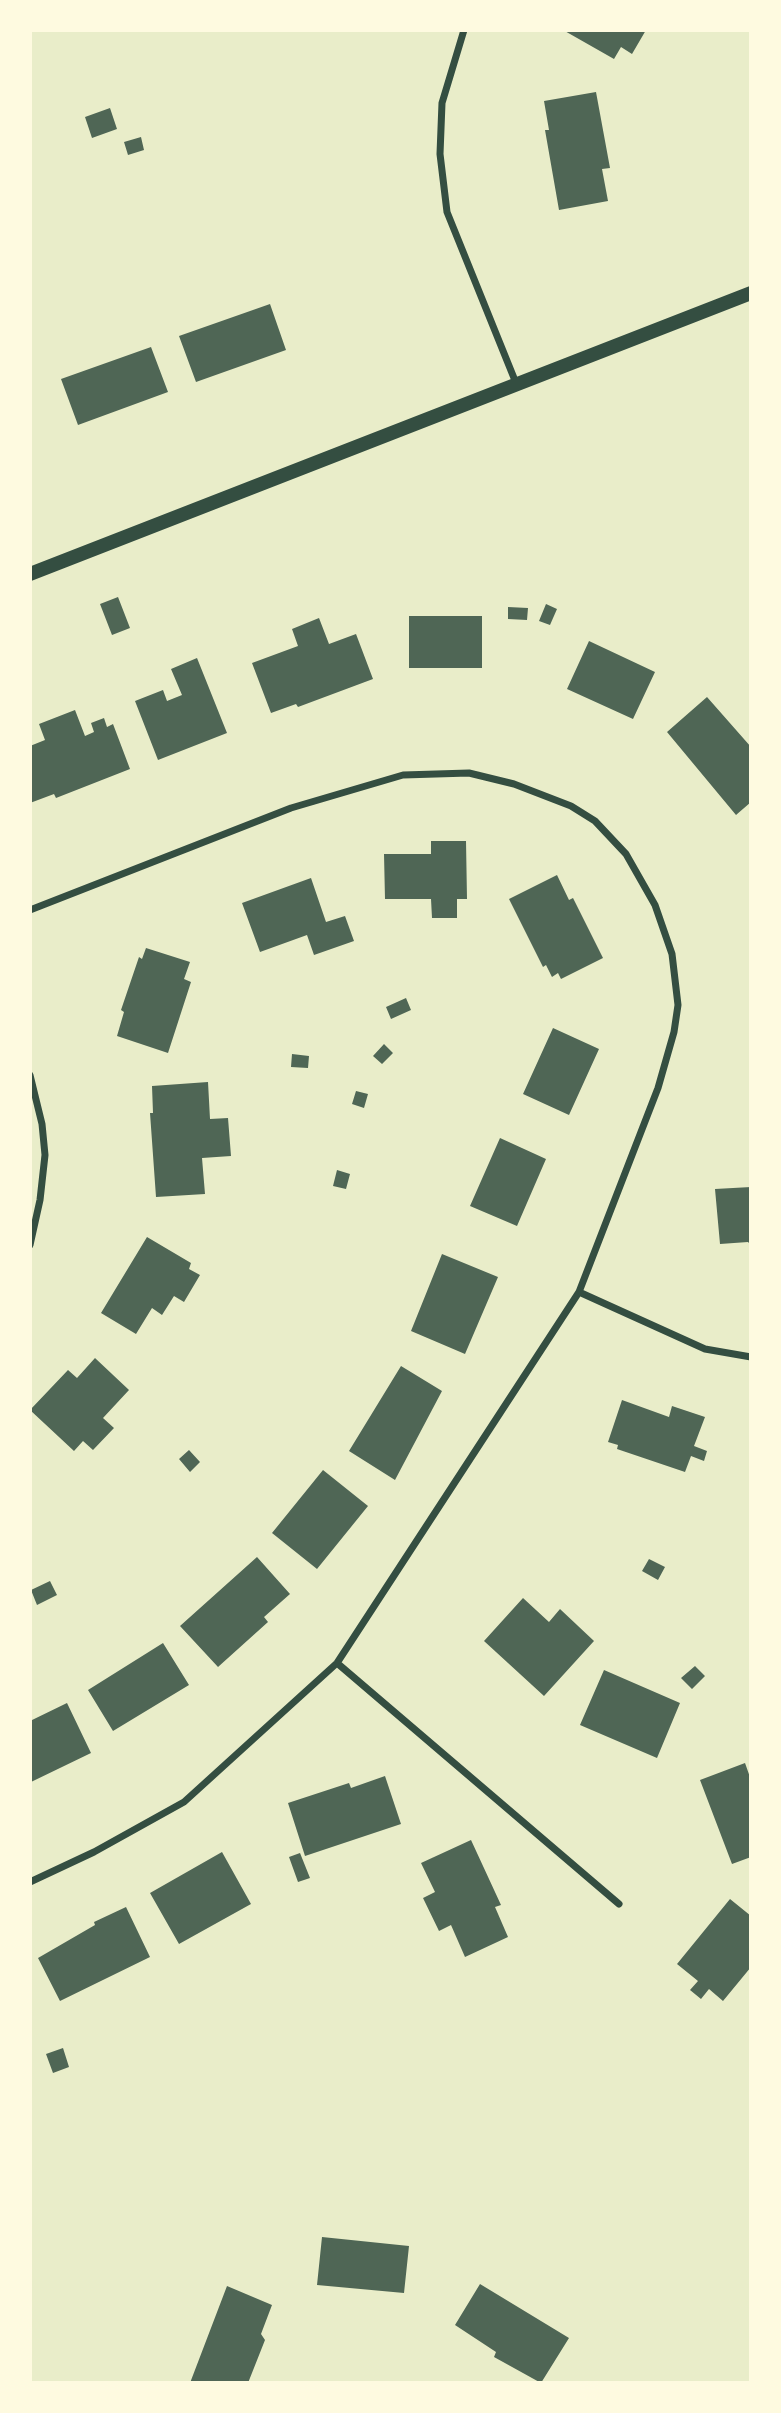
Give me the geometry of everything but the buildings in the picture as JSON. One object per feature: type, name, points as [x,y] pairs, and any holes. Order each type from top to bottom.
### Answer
[{"type":"main road","points":[[30,574],[751,293]]},
{"type":"street","points":[[464,30],[442,103],[440,154],[447,212],[516,383]]},
{"type":"street","points":[[30,910],[290,808],[403,775],[469,773],[514,784],[571,806],[594,821],[626,854],[655,905],[672,954],[678,1005],[674,1032],[658,1088],[579,1292],[337,1663],[184,1801],[94,1852],[30,1882]]},
{"type":"street","points":[[30,1075],[42,1124],[45,1155],[40,1200],[30,1245]]},
{"type":"street","points":[[579,1292],[705,1349],[751,1357]]},
{"type":"street","points":[[337,1663],[620,1904]]}]
